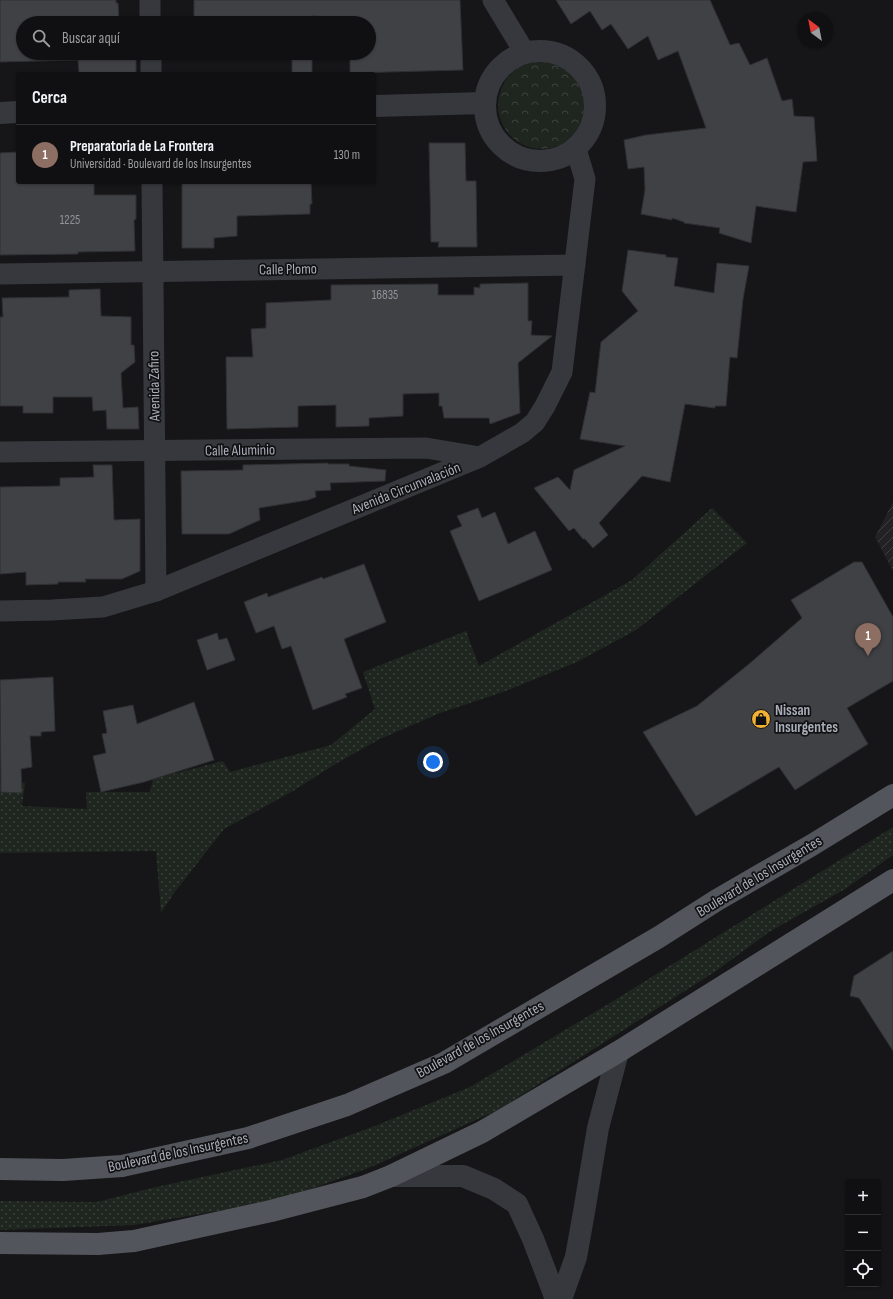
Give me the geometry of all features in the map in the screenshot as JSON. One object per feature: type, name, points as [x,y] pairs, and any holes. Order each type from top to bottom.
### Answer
[{"type":"main road","name":"Boulevard de los Insurgentes","points":[[0,1169],[64,1170],[122,1166],[248,1138],[347,1105],[444,1062],[659,937],[717,900],[812,845],[893,795]]},
{"type":"main road","points":[[825,922],[893,868]]},
{"type":"main road","points":[[0,1243],[98,1244],[134,1241],[271,1211],[363,1187],[391,1176],[482,1132],[618,1052],[893,880]]},
{"type":"street","points":[[150,0],[150,16]]},
{"type":"street","points":[[493,0],[525,53]]},
{"type":"street","points":[[542,51],[558,54],[574,62],[585,73],[593,88],[596,105],[594,121],[587,136],[576,149],[560,158],[542,162],[524,159],[507,151],[495,138],[487,121],[485,104],[488,86],[497,72],[510,60],[525,53],[542,51]]},
{"type":"street","points":[[151,60],[151,72]]},
{"type":"street","points":[[376,106],[485,104]]},
{"type":"street","points":[[0,113],[16,112]]},
{"type":"street","name":"Avenida Circunvalación","points":[[0,611],[103,607],[156,591],[480,457],[522,433],[536,422],[562,372],[585,179],[576,149]]},
{"type":"street","name":"Avenida Zafiro","points":[[152,184],[156,591]]},
{"type":"street","name":"Calle Plomo","points":[[0,274],[575,265]]},
{"type":"street","name":"Calle Aluminio","points":[[0,452],[426,448],[480,457]]},
{"type":"street","points":[[561,1299],[576,1257],[598,1128],[618,1052]]},
{"type":"street","points":[[391,1176],[462,1176],[494,1189],[517,1204],[534,1239],[556,1299]]},
{"type":"shaded area","points":[[893,502],[893,571],[875,537]]},
{"type":"green space","points":[[542,61],[559,64],[573,74],[583,88],[586,105],[583,122],[573,136],[559,146],[542,149],[525,146],[511,136],[501,122],[498,105],[501,88],[511,74],[525,64]]},
{"type":"green space","points":[[712,508],[747,543],[636,630],[577,662],[503,692],[440,713],[380,739],[337,763],[293,791],[224,829],[174,893],[161,913],[156,851],[0,853],[0,782],[25,783],[22,806],[87,809],[86,792],[150,792],[153,779],[223,761],[230,772],[331,745],[375,709],[363,672],[466,631],[479,666],[632,580]]},
{"type":"green space","points":[[893,827],[893,855],[845,889],[769,932],[716,971],[498,1110],[371,1167],[292,1196],[224,1210],[134,1225],[0,1230],[0,1201],[97,1202],[156,1187],[282,1160],[375,1126],[470,1087],[610,1003]]},
{"type":"building","points":[[0,0],[116,0],[116,3],[118,3],[119,16],[16,16],[16,60],[78,60],[0,62]]},
{"type":"building","points":[[194,0],[460,0],[463,70],[350,72],[350,60],[376,60],[376,16],[194,16]]},
{"type":"building","points":[[556,0],[710,0],[730,45],[739,43],[750,65],[767,58],[782,101],[792,99],[794,116],[814,117],[817,161],[803,162],[796,212],[756,206],[751,243],[719,233],[720,228],[684,223],[672,218],[672,220],[641,214],[645,190],[644,167],[628,169],[624,140],[646,135],[706,128],[678,51],[658,60],[648,36],[628,49],[611,24],[602,30],[590,11],[571,24]]},
{"type":"building","points":[[78,60],[136,60],[136,72],[79,72]]},
{"type":"building","points":[[292,60],[312,60],[312,72],[292,72]]},
{"type":"building","points":[[429,143],[465,143],[466,181],[476,181],[477,247],[438,247],[439,242],[431,242]]},
{"type":"building","points":[[16,152],[16,184],[94,184],[94,195],[136,195],[136,219],[134,220],[135,251],[78,252],[78,254],[0,255],[0,153]]},
{"type":"building","points":[[182,184],[311,184],[312,204],[310,204],[310,214],[237,216],[237,236],[214,238],[214,248],[182,248]]},
{"type":"building","points":[[628,250],[678,258],[674,286],[714,293],[717,263],[749,266],[743,299],[737,358],[730,357],[726,406],[715,406],[715,408],[685,404],[670,482],[642,476],[599,523],[608,535],[593,548],[574,528],[569,531],[534,488],[558,477],[570,490],[574,470],[625,446],[580,439],[590,392],[595,393],[601,342],[638,311],[622,291]]},
{"type":"building","points":[[528,283],[528,321],[532,321],[531,335],[552,336],[518,363],[520,413],[490,424],[489,418],[444,418],[442,406],[439,406],[439,393],[403,394],[403,416],[369,418],[369,426],[336,427],[336,405],[298,406],[298,427],[227,429],[226,357],[253,357],[251,329],[266,328],[266,303],[331,300],[331,285],[438,284],[438,295],[474,295],[474,287],[480,288],[480,284]]},
{"type":"building","points":[[100,289],[101,316],[131,317],[131,345],[134,345],[135,362],[121,373],[123,408],[138,407],[139,429],[107,429],[106,410],[93,411],[92,397],[53,397],[53,413],[23,413],[23,406],[0,406],[0,317],[3,317],[2,298],[69,297],[69,290]]},
{"type":"building","points":[[349,464],[349,466],[386,470],[385,481],[330,483],[331,490],[315,491],[316,497],[308,500],[259,508],[260,520],[229,534],[182,534],[181,471],[243,470],[243,465]]},
{"type":"building","points":[[93,465],[112,465],[114,520],[140,519],[140,571],[122,579],[85,579],[86,582],[58,582],[58,584],[26,585],[26,572],[0,574],[0,487],[60,486],[60,478],[94,477]]},
{"type":"building","points":[[478,508],[482,518],[495,512],[508,544],[535,531],[552,570],[479,601],[450,531],[462,526],[457,516]]},
{"type":"building","name":"Nissan Insurgentes","points":[[854,562],[862,562],[893,617],[893,681],[847,708],[868,744],[795,790],[779,767],[696,816],[643,732],[697,706],[749,664],[802,618],[791,600]]},
{"type":"building","points":[[364,564],[386,622],[344,639],[362,688],[345,694],[347,697],[313,710],[291,646],[282,649],[274,626],[256,633],[244,602],[267,593],[268,597],[322,577],[323,579]]},
{"type":"building","points":[[217,633],[219,640],[227,638],[235,660],[207,670],[197,640]]},
{"type":"building","points":[[53,677],[55,731],[41,732],[41,736],[30,736],[32,767],[21,769],[22,793],[1,792],[0,680]]},
{"type":"building","points":[[194,702],[214,760],[144,782],[101,792],[93,756],[106,753],[102,734],[107,733],[103,711],[133,705],[137,724]]},
{"type":"building","points":[[893,951],[893,1051],[859,998],[850,996],[854,976]]},
{"type":"place","name":"Preparatoria de La Frontera","points":[[868,656]]},
{"type":"place","name":"Nissan Insurgentes","points":[[761,719]]}]
